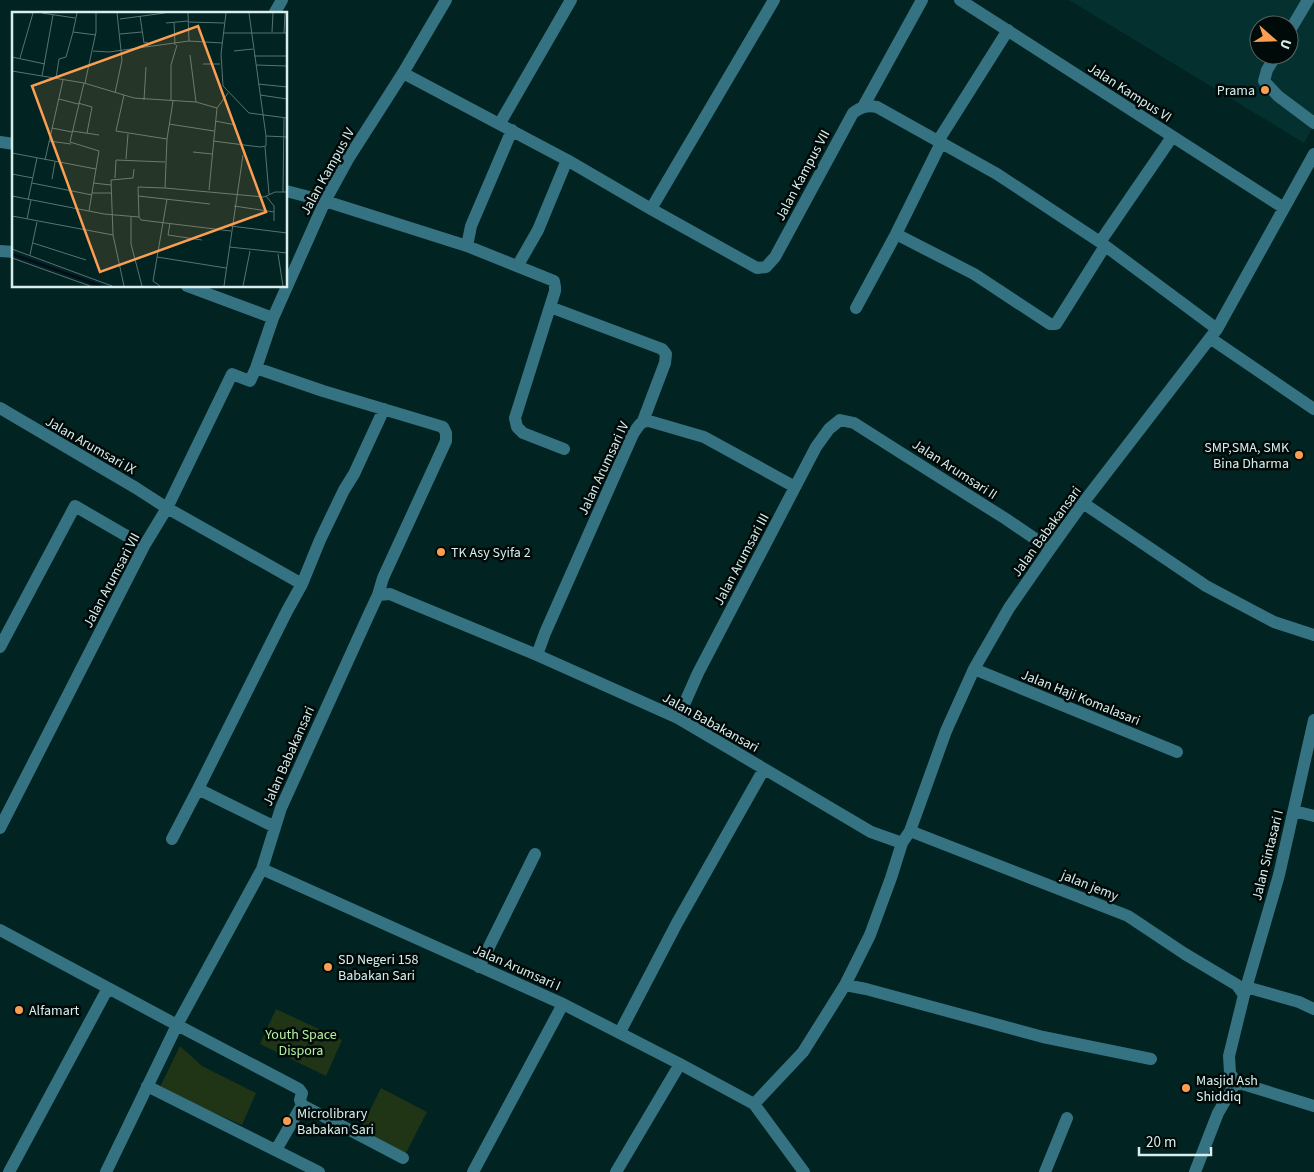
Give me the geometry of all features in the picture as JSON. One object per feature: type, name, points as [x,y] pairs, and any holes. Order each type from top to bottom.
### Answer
[{"type":"street","points":[[275,12],[282,0]]},
{"type":"street","name":"Jalan Kampus IV","points":[[288,286],[325,201],[348,158],[403,73],[446,0]]},
{"type":"street","points":[[500,123],[571,0]]},
{"type":"street","points":[[651,209],[774,0]]},
{"type":"street","points":[[863,107],[922,0]]},
{"type":"street","name":"Jalan Kampus VI","points":[[960,0],[1284,208]]},
{"type":"street","points":[[1299,15],[1308,0]]},
{"type":"street","points":[[856,308],[896,234],[940,142],[1008,30]]},
{"type":"street","points":[[1270,65],[1264,81],[1278,96],[1314,123]]},
{"type":"street","name":"Jalan Kampus VII","points":[[403,73],[500,123],[757,268],[766,267],[775,257],[853,113],[863,107]]},
{"type":"street","points":[[863,107],[877,107],[997,174],[1103,244],[1214,333],[1314,409]]},
{"type":"street","points":[[467,246],[471,226],[512,130]]},
{"type":"street","points":[[896,234],[974,274],[1050,324],[1056,324],[1103,244],[1172,137]]},
{"type":"street","name":"Jalan Babakansari","points":[[106,1172],[177,1026],[262,870],[281,808],[378,595],[390,594],[537,655],[678,718],[871,832],[902,843],[910,831],[946,731],[974,669],[1009,608],[1083,503],[1214,333],[1284,208],[1311,169],[1314,154]]},
{"type":"street","points":[[518,265],[538,230],[567,160]]},
{"type":"street","points":[[288,192],[325,201],[467,246],[554,281],[555,291],[515,418],[517,427],[523,433],[564,450]]},
{"type":"street","points":[[192,288],[274,318]]},
{"type":"street","name":"Jalan Kampus IV","points":[[256,368],[287,288]]},
{"type":"street","points":[[550,308],[662,349],[666,354],[665,363],[643,421]]},
{"type":"street","points":[[256,368],[323,391],[443,427],[446,433],[446,441],[383,578],[378,595]]},
{"type":"street","name":"Jalan Arumsari VII","points":[[0,828],[144,546],[167,508],[232,374],[250,381],[256,368]]},
{"type":"street","name":"Jalan Arumsari IX","points":[[0,408],[167,508],[302,584]]},
{"type":"street","points":[[172,839],[286,611],[302,584],[320,540],[344,490],[354,474],[384,409]]},
{"type":"street","name":"Jalan Arumsari III","points":[[678,718],[698,673],[816,447],[829,429],[840,420]]},
{"type":"street","name":"Jalan Arumsari II","points":[[840,420],[854,423],[1050,549]]},
{"type":"street","name":"Jalan Arumsari IV","points":[[537,655],[633,434],[643,421],[649,421],[704,437],[795,487]]},
{"type":"street","points":[[1083,503],[1206,586],[1274,622],[1314,635]]},
{"type":"street","points":[[0,647],[75,506],[144,546]]},
{"type":"street","name":"Jalan Haji Komalasari","points":[[974,669],[1177,752]]},
{"type":"street","name":"Jalan Sintasari I","points":[[1236,1082],[1230,1073],[1229,1056],[1245,991],[1279,875],[1314,720]]},
{"type":"street","points":[[620,1032],[677,923],[764,768]]},
{"type":"street","points":[[198,789],[275,827]]},
{"type":"street","points":[[1294,811],[1314,816]]},
{"type":"street","name":"jalan jemy","points":[[910,831],[1128,916],[1245,991]]},
{"type":"street","points":[[804,1172],[754,1104],[803,1052],[846,985],[870,935],[892,878],[902,843]]},
{"type":"street","points":[[479,967],[535,854]]},
{"type":"street","name":"Jalan Arumsari I","points":[[262,870],[563,1004],[620,1032],[754,1104]]},
{"type":"street","points":[[0,930],[177,1026],[299,1088],[302,1093],[300,1100],[302,1104],[276,1150]]},
{"type":"street","points":[[846,985],[1043,1037],[1151,1058]]},
{"type":"street","points":[[9,1172],[108,988]]},
{"type":"street","points":[[1245,991],[1299,1002],[1314,1009]]},
{"type":"street","points":[[473,1172],[563,1004]]},
{"type":"street","points":[[616,1172],[680,1064]]},
{"type":"street","points":[[1196,1172],[1218,1113],[1236,1082],[1314,1106]]},
{"type":"street","points":[[147,1086],[319,1172]]},
{"type":"street","points":[[302,1104],[403,1158]]},
{"type":"street","points":[[1045,1172],[1067,1118]]},
{"type":"shaded area","name":"Prama","points":[[1069,0],[1314,0],[1314,125],[1304,143]]},
{"type":"green space","name":"Youth Space Dispora","points":[[276,1009],[342,1040],[326,1076],[260,1044]]},
{"type":"green space","points":[[180,1046],[202,1066],[256,1093],[242,1125],[159,1089]]},
{"type":"green space","points":[[381,1088],[427,1112],[406,1153],[360,1130]]},
{"type":"place","name":"Prama","points":[[1265,90]]},
{"type":"place","name":"SMP,SMA, SMK Bina Dharma","points":[[1299,455]]},
{"type":"place","name":"TK Asy Syifa 2","points":[[441,552]]},
{"type":"place","name":"SD Negeri 158 Babakan Sari","points":[[328,967]]},
{"type":"place","name":"Alfamart","points":[[19,1010]]},
{"type":"place","name":"Masjid Ash Shiddiq","points":[[1186,1088]]},
{"type":"place","name":"Microlibrary Babakan Sari","points":[[287,1121]]}]
